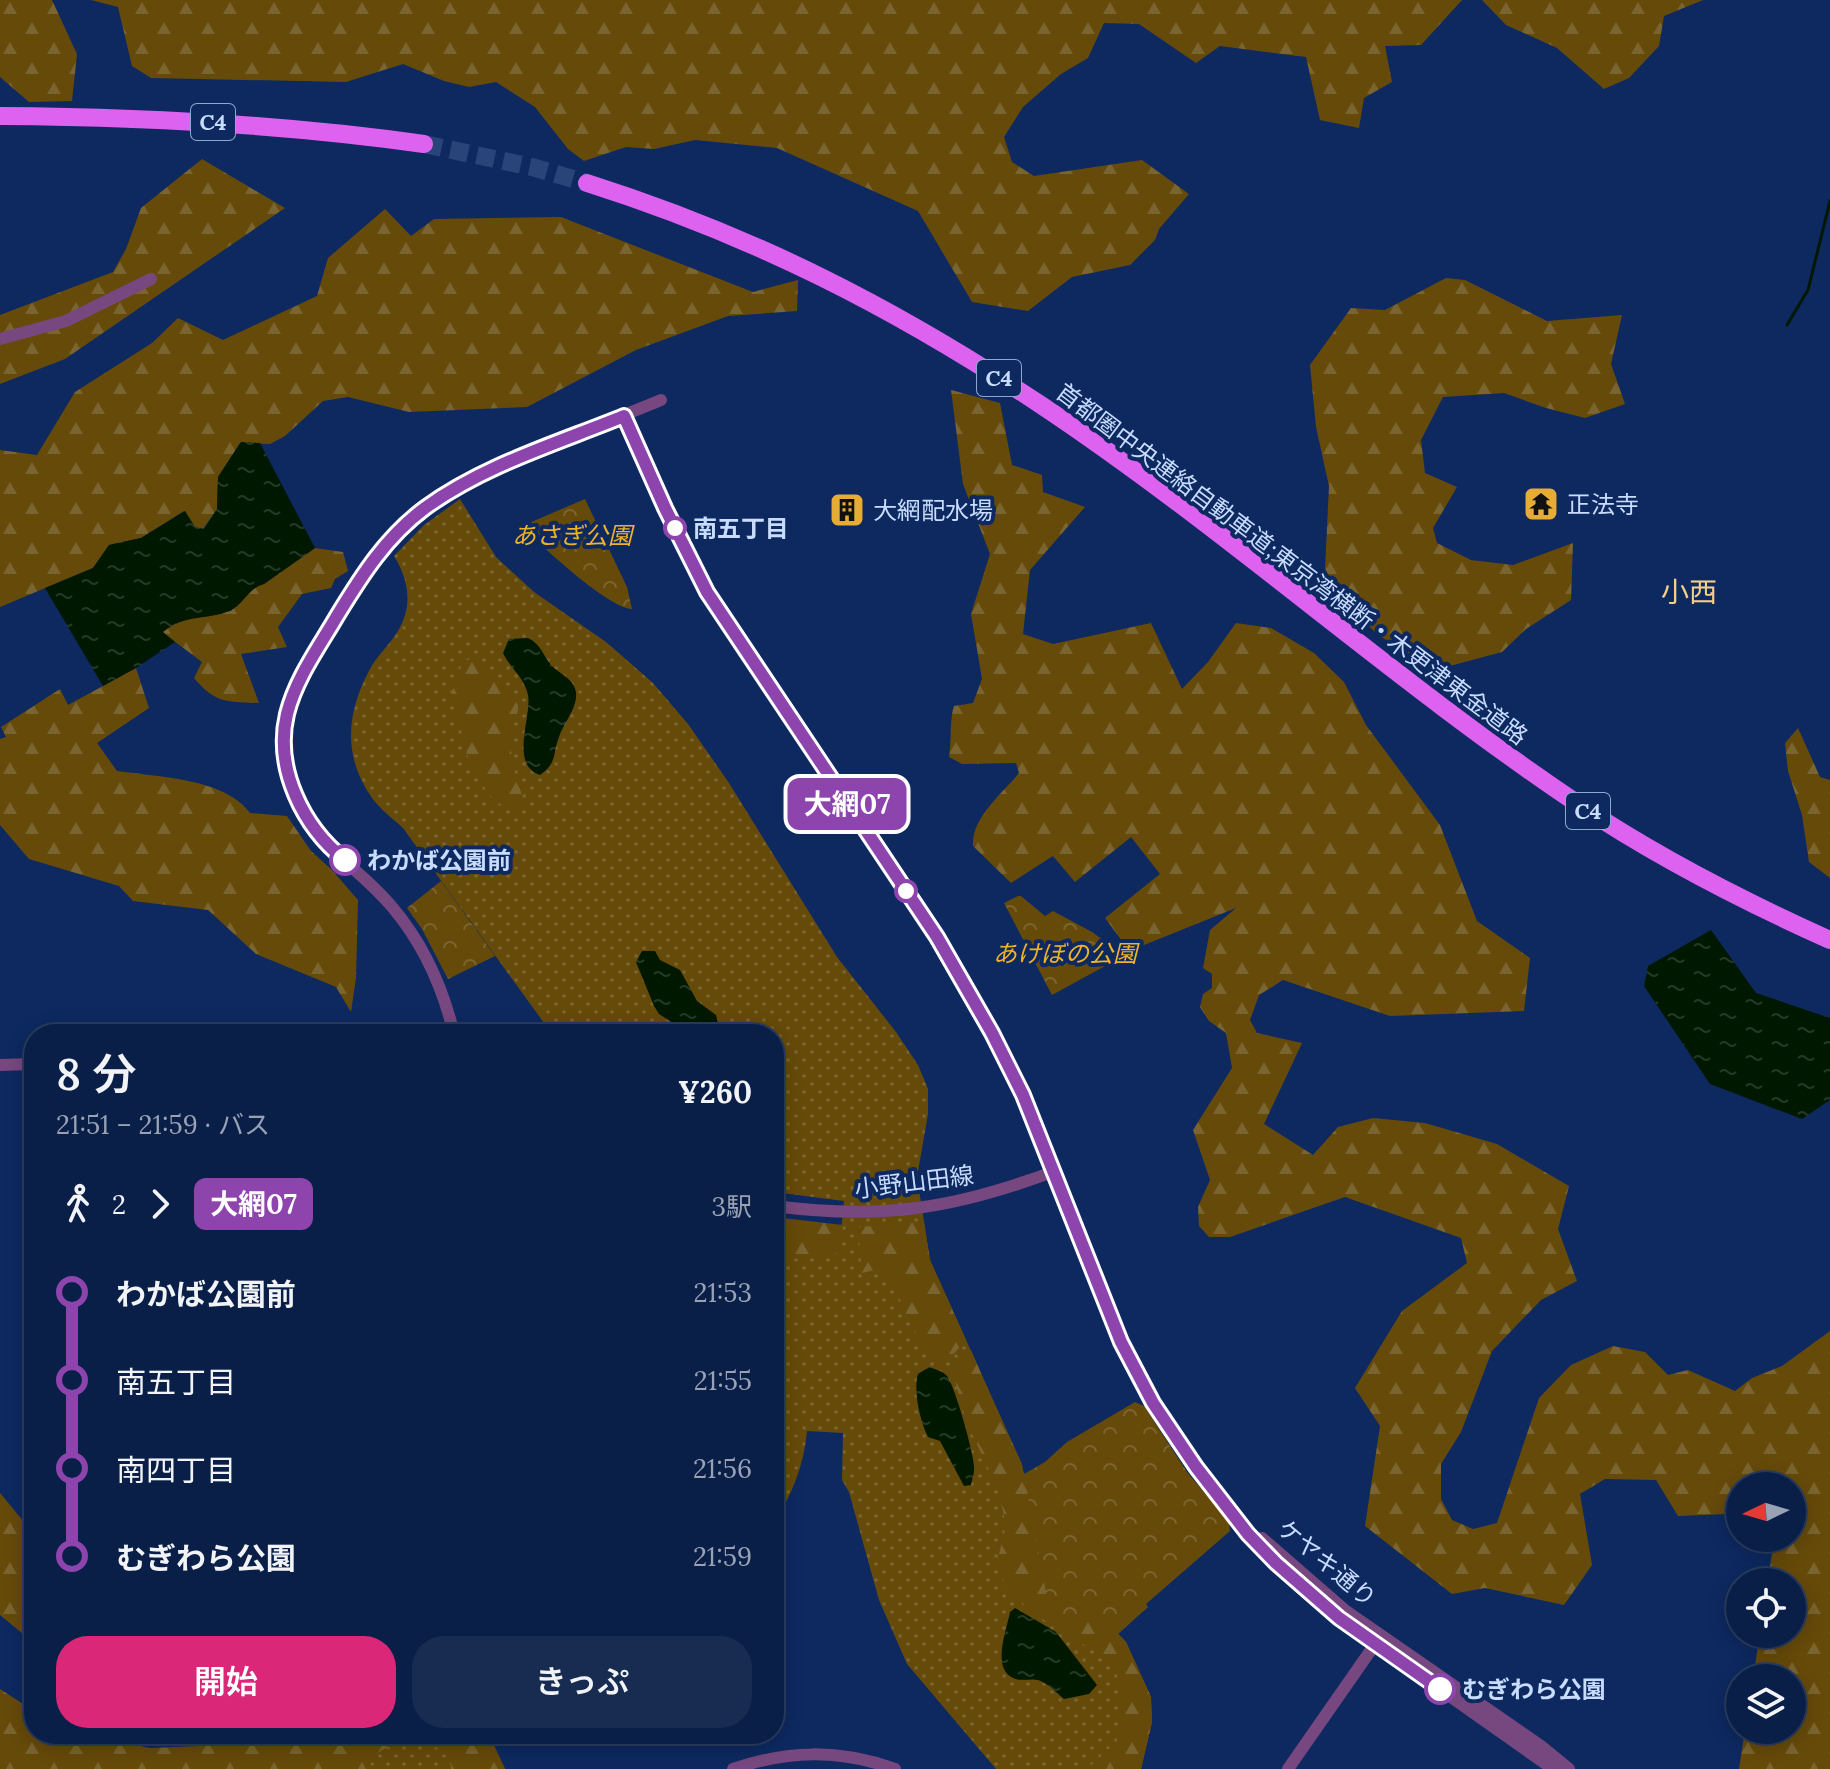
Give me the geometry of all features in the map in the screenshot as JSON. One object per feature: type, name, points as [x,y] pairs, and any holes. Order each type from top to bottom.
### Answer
[{"type":"highway","name":"C4","points":[[0,116],[129,117],[254,124],[424,144]]},
{"type":"highway","name":"首都圏中央連絡自動車道;東京湾横断・木更津東金道路","points":[[587,183],[693,219],[768,251],[893,313],[958,352],[1044,407],[1154,487],[1519,764],[1593,814],[1732,895],[1830,940]]},
{"type":"street","points":[[0,339],[66,321],[151,279]]},
{"type":"street","points":[[451,1024],[440,987],[411,932],[359,871],[323,841],[306,816],[289,776],[287,716],[300,680],[365,569],[407,523],[427,507],[486,472],[661,400]]},
{"type":"street","name":"ケヤキ通り","points":[[624,416],[707,592],[958,971],[1023,1095],[1121,1342],[1141,1382],[1184,1451],[1248,1534],[1302,1588],[1378,1640]]},
{"type":"street","points":[[0,1065],[24,1064]]},
{"type":"street","name":"小野山田線","points":[[784,1207],[833,1213],[925,1208],[989,1195],[1055,1171]]},
{"type":"street","points":[[1288,1769],[1378,1640]]},
{"type":"street","points":[[1378,1640],[1553,1769]]},
{"type":"street","points":[[1378,1640],[1541,1746],[1569,1769]]},
{"type":"street","points":[[733,1769],[784,1755],[815,1753],[846,1755],[895,1769]]},
{"type":"green space","points":[[0,0],[52,0],[77,54],[72,101],[29,102],[0,77]]},
{"type":"green space","points":[[91,0],[1462,0],[1421,45],[1385,46],[1392,82],[1364,98],[1359,128],[1320,120],[1306,57],[1220,46],[1196,63],[1139,24],[1104,23],[1088,58],[1061,74],[1023,107],[1004,137],[1012,162],[1034,176],[1142,160],[1189,194],[1159,229],[1155,240],[1130,265],[1072,277],[1028,311],[972,302],[918,211],[777,148],[695,140],[654,149],[626,147],[584,161],[568,149],[535,107],[496,82],[469,87],[444,81],[403,64],[346,82],[151,78],[132,66],[118,7]]},
{"type":"green space","points":[[1482,0],[1703,0],[1664,16],[1659,46],[1629,78],[1604,89],[1557,48],[1506,25]]},
{"type":"green space","points":[[202,159],[285,208],[65,359],[0,384],[0,315],[113,272],[126,249],[141,208]]},
{"type":"green space","points":[[385,209],[411,236],[434,219],[561,217],[753,292],[798,280],[797,311],[728,316],[636,350],[527,407],[409,412],[348,397],[323,401],[285,436],[270,444],[240,443],[218,477],[217,509],[203,529],[195,527],[184,511],[141,538],[109,545],[93,568],[0,607],[0,450],[37,455],[75,392],[152,343],[178,318],[223,340],[317,296],[328,258]]},
{"type":"green space","points":[[1446,278],[1465,280],[1547,321],[1622,315],[1611,364],[1625,404],[1585,418],[1504,393],[1443,397],[1421,440],[1425,473],[1457,487],[1433,528],[1437,543],[1471,560],[1513,565],[1573,543],[1571,600],[1526,629],[1502,652],[1431,671],[1376,633],[1333,593],[1325,569],[1329,486],[1316,427],[1310,365],[1351,308],[1385,310]]},
{"type":"green space","points":[[951,390],[1000,403],[1012,465],[1042,475],[1043,492],[1085,507],[1030,570],[1023,634],[1053,644],[1151,623],[1182,689],[1208,662],[1236,623],[1271,628],[1314,653],[1344,682],[1366,725],[1440,825],[1477,921],[1530,958],[1524,1011],[1390,1016],[1283,980],[1259,995],[1250,1020],[1257,1033],[1302,1043],[1264,1124],[1313,1155],[1338,1127],[1373,1118],[1425,1123],[1497,1144],[1569,1186],[1558,1229],[1577,1281],[1541,1300],[1492,1351],[1461,1432],[1441,1464],[1441,1499],[1452,1520],[1473,1529],[1497,1523],[1539,1398],[1571,1365],[1613,1346],[1645,1352],[1668,1375],[1688,1370],[1735,1391],[1752,1378],[1782,1366],[1830,1331],[1830,1769],[1739,1769],[1743,1744],[1806,1744],[1806,1664],[1755,1664],[1758,1648],[1806,1648],[1806,1568],[1770,1568],[1772,1552],[1806,1552],[1806,1472],[1726,1472],[1726,1514],[1678,1516],[1656,1480],[1605,1479],[1580,1494],[1592,1565],[1564,1605],[1485,1588],[1452,1594],[1365,1526],[1380,1426],[1355,1388],[1402,1311],[1467,1263],[1461,1238],[1345,1197],[1230,1237],[1209,1237],[1199,1226],[1198,1207],[1210,1180],[1193,1130],[1232,1068],[1226,1033],[1209,1021],[1200,1007],[1203,994],[1212,988],[1212,974],[1203,968],[1210,930],[1236,908],[1144,945],[1122,941],[1105,918],[1160,874],[1131,837],[1075,882],[1053,856],[1011,883],[973,846],[982,816],[1019,773],[1016,763],[962,764],[949,757],[954,706],[973,703],[982,679],[971,614],[990,554],[963,484]]},
{"type":"green space","points":[[460,499],[496,557],[534,592],[606,642],[653,683],[688,724],[729,783],[837,957],[918,1065],[928,1089],[928,1114],[917,1177],[930,1260],[1022,1464],[1050,1615],[1110,1625],[1126,1642],[1151,1697],[1152,1722],[1141,1769],[996,1769],[907,1664],[879,1600],[849,1492],[842,1480],[843,1433],[807,1431],[796,1479],[784,1506],[784,1245],[839,1252],[844,1201],[784,1193],[784,1024],[545,1024],[403,828],[375,802],[363,783],[352,751],[352,719],[361,687],[398,631],[406,612],[406,584],[394,556],[424,525]]},
{"type":"green space","name":"あさぎ公園","points":[[585,499],[627,587],[632,609],[621,606],[591,587],[522,526]]},
{"type":"green space","points":[[315,548],[343,552],[348,571],[335,579],[331,588],[302,594],[278,627],[287,647],[241,654],[259,703],[215,697],[194,678],[202,662],[162,632],[192,617],[231,611],[256,586],[264,584]]},
{"type":"green space","points":[[470,659],[518,699],[511,749],[526,806],[514,813],[494,800],[471,770],[452,694],[464,661]]},
{"type":"green space","points":[[136,668],[149,708],[97,743],[117,771],[189,781],[224,793],[239,801],[250,813],[287,816],[311,851],[358,900],[356,978],[351,1012],[336,987],[256,954],[208,910],[133,901],[119,886],[29,859],[0,825],[0,739],[6,737],[1,727],[60,689],[68,705]]},
{"type":"green space","points":[[1798,728],[1820,777],[1830,780],[1830,878],[1809,862],[1802,815],[1788,771],[1785,743]]},
{"type":"green space","points":[[441,881],[495,956],[448,979],[422,929],[407,908]]},
{"type":"green space","name":"あけぼの公園","points":[[1018,896],[1045,916],[1053,911],[1092,932],[1117,950],[1118,959],[1052,995],[1004,903]]},
{"type":"green space","points":[[784,1218],[843,1225],[839,1253],[784,1258]]},
{"type":"green space","points":[[924,1222],[930,1260],[966,1340],[950,1358],[935,1359],[925,1354],[889,1276],[875,1270],[862,1273],[858,1227]]},
{"type":"green space","points":[[971,1350],[1024,1473],[1132,1610],[1118,1634],[1126,1642],[1151,1697],[1152,1722],[1141,1769],[1087,1769],[1117,1741],[1117,1671],[1091,1648],[1068,1637],[1006,1593],[998,1558],[1006,1526],[999,1492],[966,1420],[952,1370]]},
{"type":"green space","points":[[1135,1402],[1144,1406],[1187,1472],[1229,1522],[1230,1531],[1146,1604],[1148,1607],[1118,1634],[1110,1625],[1050,1615],[1024,1474],[1045,1462],[1067,1442]]},
{"type":"green space","points":[[0,1493],[24,1522],[24,1635],[0,1615]]},
{"type":"green space","points":[[0,1689],[24,1705],[24,1744],[130,1744],[150,1748],[224,1744],[394,1744],[371,1757],[370,1769],[0,1769]]},
{"type":"green space","points":[[331,1744],[493,1744],[505,1769],[334,1769]]},
{"type":"green space","points":[[429,1744],[493,1744],[505,1769],[451,1769],[450,1756]]},
{"type":"water","points":[[241,442],[260,443],[315,548],[254,589],[234,609],[172,626],[163,632],[175,642],[103,686],[45,588],[93,568],[109,545],[141,538],[185,511],[195,527],[204,529],[217,509],[218,477]]},
{"type":"water","points":[[528,638],[570,681],[576,696],[552,762],[540,775],[531,770],[524,751],[528,695],[503,653],[509,639]]},
{"type":"water","points":[[1711,930],[1756,993],[1830,1018],[1830,1100],[1802,1119],[1710,1084],[1644,986],[1648,966]]},
{"type":"water","points":[[642,951],[655,951],[660,960],[680,970],[697,1001],[716,1015],[718,1024],[674,1024],[659,1014],[636,962]]},
{"type":"water","points":[[929,1367],[946,1375],[954,1390],[973,1459],[971,1485],[964,1486],[940,1441],[928,1437],[922,1423],[917,1381],[918,1374]]},
{"type":"water","points":[[1015,1608],[1056,1632],[1097,1685],[1089,1694],[1064,1699],[1041,1681],[1016,1679],[1006,1673],[1002,1648],[1010,1612]]},
{"type":"waterway","points":[[1787,325],[1808,290],[1830,201]]},
{"type":"tunnel","points":[[424,144],[532,167],[587,183]]},
{"type":"bus line","name":"大網07","points":[[345,860],[316,833],[295,796],[286,755],[286,721],[300,680],[365,569],[407,523],[451,492],[486,472],[624,416],[707,592],[937,937],[992,1033],[1023,1095],[1055,1171],[1121,1342],[1153,1403],[1196,1467],[1248,1534],[1276,1563],[1339,1618],[1440,1689]]},
{"type":"place","name":"正法寺","points":[[1541,504]]},
{"type":"place","name":"大網配水場","points":[[847,510]]},
{"type":"place","name":"南五丁目","points":[[675,528]]},
{"type":"place","name":"わかば公園前","points":[[345,860]]},
{"type":"place","name":"むぎわら公園","points":[[1440,1689]]},
{"type":"district","name":"小西","points":[[1689,592]]}]
